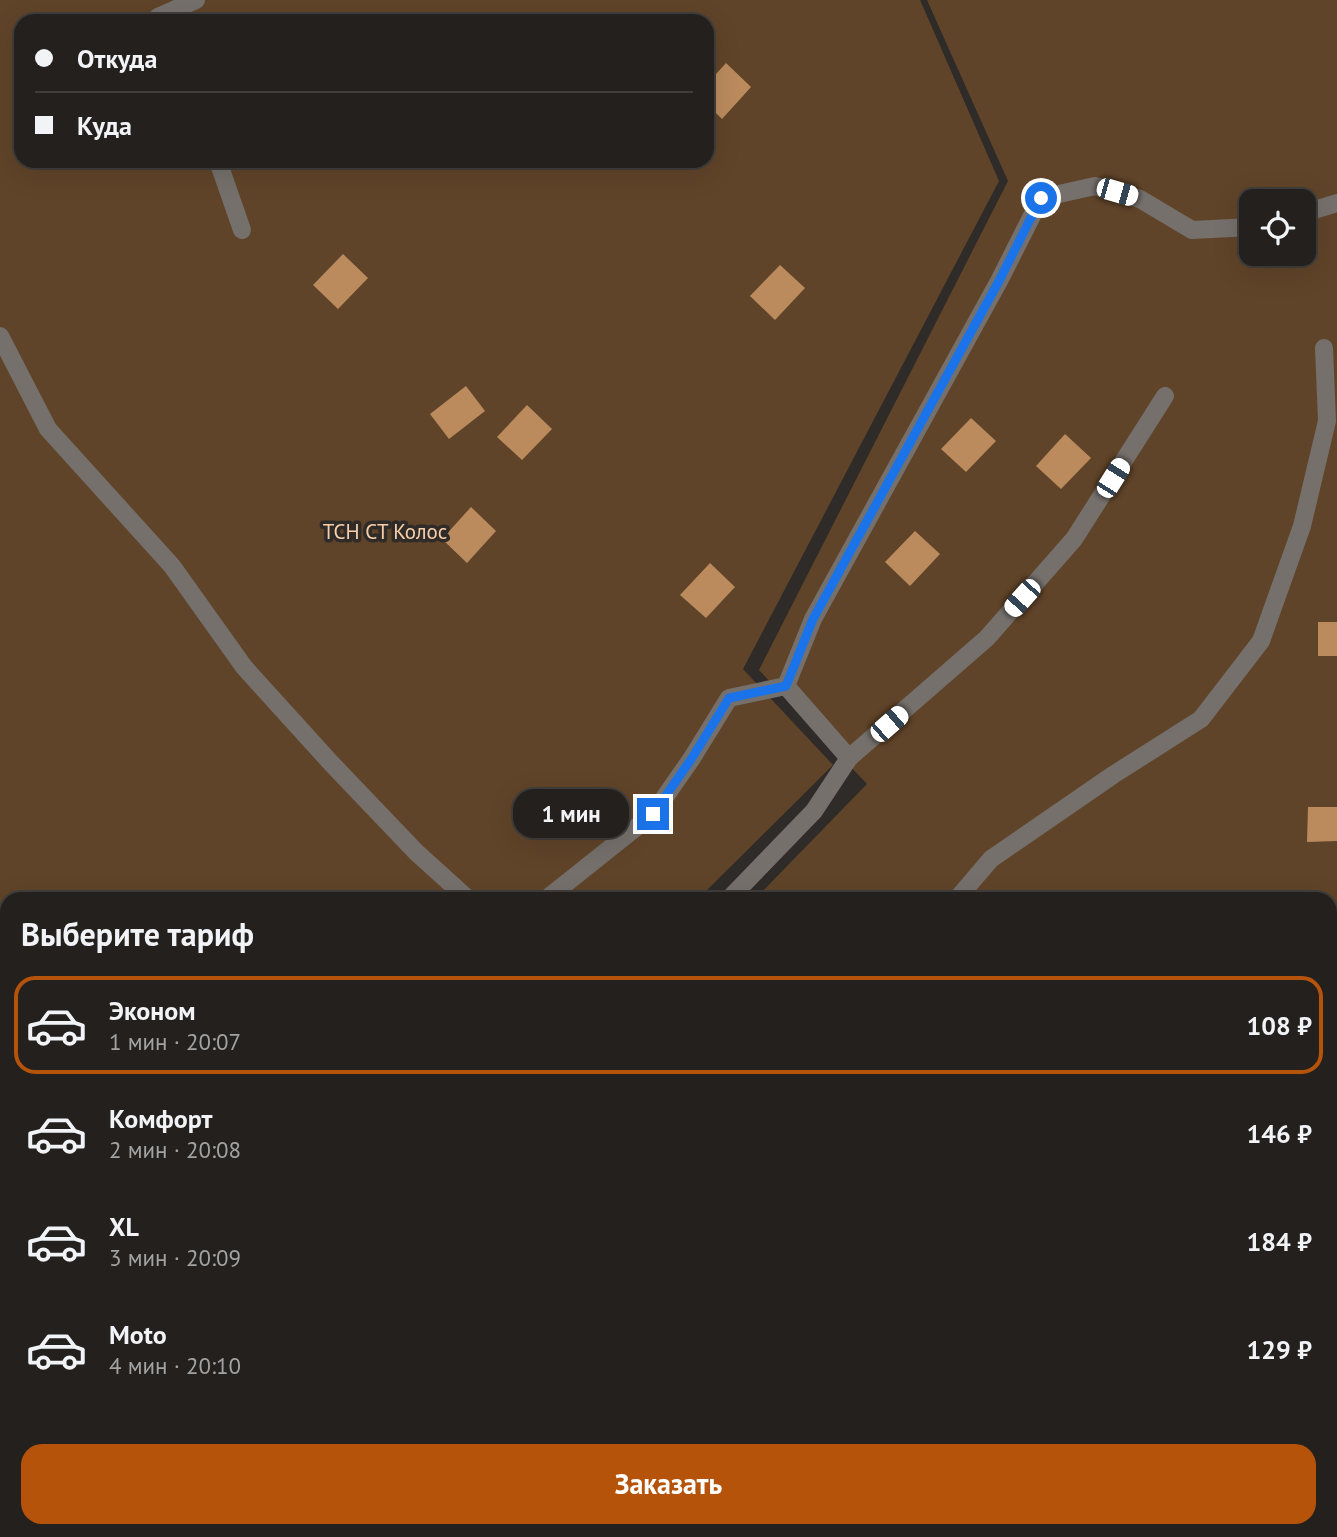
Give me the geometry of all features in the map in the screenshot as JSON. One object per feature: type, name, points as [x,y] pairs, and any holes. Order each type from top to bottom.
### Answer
[{"type":"lane","points":[[169,14],[196,0]]},
{"type":"lane","points":[[220,168],[242,230]]},
{"type":"lane","points":[[786,686],[813,619],[999,281],[1041,198],[1095,186],[1140,199],[1192,230],[1239,228]]},
{"type":"lane","points":[[1316,209],[1337,203]]},
{"type":"lane","points":[[0,336],[48,429],[172,566],[244,667],[416,852],[460,892]]},
{"type":"lane","points":[[964,892],[991,859],[1113,775],[1201,719],[1261,641],[1302,526],[1327,421],[1324,348]]},
{"type":"lane","points":[[736,892],[814,811],[849,758],[987,638],[1074,539],[1165,396]]},
{"type":"lane","points":[[786,686],[849,758]]},
{"type":"lane","points":[[555,892],[653,814],[729,698],[786,686]]},
{"type":"green space","name":"ТСН СТ Колос","points":[[0,0],[920,0],[999,181],[743,669],[833,765],[705,892],[0,892]]},
{"type":"green space","points":[[927,0],[1337,0],[1337,892],[762,892],[867,784],[759,670],[1008,181]]},
{"type":"building","points":[[726,63],[751,87],[722,119],[714,111],[714,76]]},
{"type":"building","points":[[343,254],[368,278],[338,309],[313,285]]},
{"type":"building","points":[[780,265],[805,288],[775,320],[750,296]]},
{"type":"building","points":[[466,386],[485,411],[449,439],[430,414]]},
{"type":"building","points":[[527,405],[552,429],[522,460],[497,437]]},
{"type":"building","points":[[971,418],[996,441],[966,472],[941,449]]},
{"type":"building","points":[[1065,434],[1091,458],[1061,489],[1036,466]]},
{"type":"building","points":[[471,507],[496,531],[467,563],[442,539]]},
{"type":"building","points":[[915,531],[940,554],[910,586],[885,562]]},
{"type":"building","points":[[710,563],[735,587],[706,618],[680,595]]},
{"type":"building","points":[[1318,622],[1337,622],[1337,656],[1318,656]]},
{"type":"building","points":[[1308,807],[1337,807],[1337,841],[1307,842]]},
{"type":"route","points":[[653,814],[729,698],[786,686],[813,619],[999,281],[1041,198]]}]
